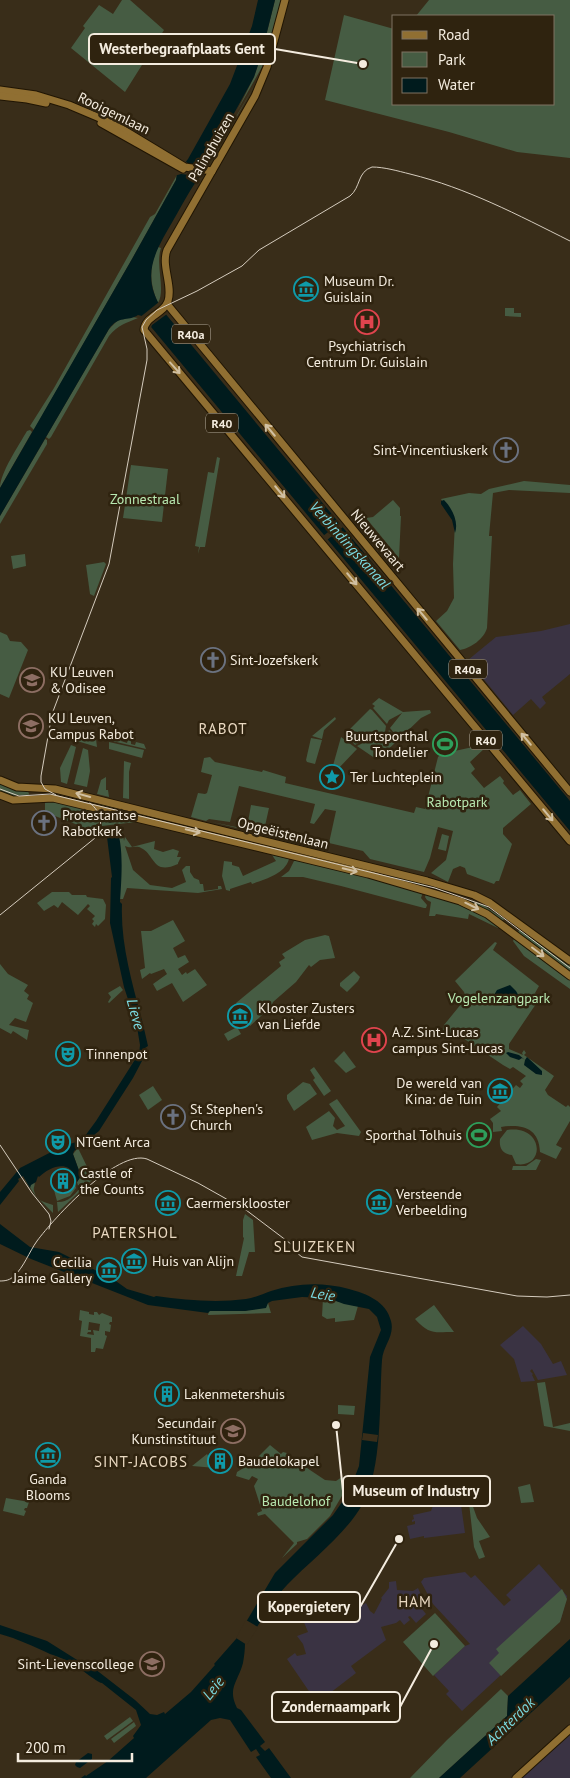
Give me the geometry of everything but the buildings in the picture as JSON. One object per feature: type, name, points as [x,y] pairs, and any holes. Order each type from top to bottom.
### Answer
[{"type":"main road","name":"Palinghuizen","points":[[165,306],[169,296],[166,254],[209,172],[255,96],[263,79],[286,0]]},
{"type":"main road","name":"Rooigemlaan","points":[[0,90],[36,95],[76,108],[114,124],[180,166]]},
{"type":"main road","name":"Rooigemlaan","points":[[0,96],[27,99],[68,110],[119,133],[180,166],[209,172]]},
{"type":"main road","name":"R40","points":[[165,306],[145,327],[570,841]]},
{"type":"main road","name":"Nieuwevaart","points":[[165,306],[570,792]]},
{"type":"main road","name":"Opgeëistenlaan","points":[[0,780],[17,787],[40,788],[80,794],[436,883],[469,893],[487,901],[570,960]]},
{"type":"main road","name":"Opgeëistenlaan","points":[[0,795],[13,800],[48,797],[368,874],[433,893],[470,905],[487,914],[570,976]]},
{"type":"main road","points":[[433,893],[436,883]]},
{"type":"main road","points":[[506,928],[514,919]]},
{"type":"main road","points":[[516,1778],[570,1729]]},
{"type":"shaded area","points":[[570,624],[570,674],[542,697],[546,703],[540,709],[531,699],[513,715],[468,660],[496,637],[541,631]]},
{"type":"shaded area","points":[[523,1326],[541,1344],[553,1364],[561,1361],[567,1375],[538,1380],[532,1369],[530,1371],[535,1381],[521,1382],[514,1359],[500,1345]]},
{"type":"shaded area","points":[[434,1503],[461,1505],[465,1533],[410,1539],[407,1526],[415,1524],[415,1521],[412,1522],[414,1519],[413,1515],[431,1511]]},
{"type":"shaded area","points":[[539,1564],[567,1596],[561,1619],[462,1711],[446,1694],[449,1691],[434,1675],[465,1646],[470,1644],[433,1604],[421,1582],[424,1578],[465,1572],[471,1578],[475,1575],[504,1606],[511,1600],[506,1595]]},
{"type":"shaded area","points":[[396,1581],[397,1590],[413,1591],[418,1588],[423,1599],[417,1603],[426,1614],[416,1623],[410,1616],[408,1617],[410,1620],[404,1625],[400,1620],[381,1627],[386,1640],[351,1666],[356,1673],[317,1703],[287,1659],[295,1653],[297,1656],[306,1654],[303,1644],[297,1636],[308,1632],[303,1620],[342,1603],[345,1609],[359,1607],[366,1603],[374,1614],[381,1598],[389,1588],[389,1582]]},
{"type":"shaded area","points":[[570,1735],[570,1778],[522,1778],[532,1769]]},
{"type":"green space","points":[[122,0],[130,0],[164,30],[125,92],[71,48],[85,28],[83,26],[99,5],[113,14]]},
{"type":"green space","points":[[275,0],[281,0],[262,67],[237,111],[254,77]]},
{"type":"green space","points":[[429,0],[570,0],[570,158],[517,152],[449,132],[325,100],[344,15],[392,28],[392,105],[555,105],[555,15],[417,15]]},
{"type":"green space","points":[[256,83],[210,163],[211,159]]},
{"type":"green space","points":[[177,175],[132,259],[34,430],[30,426],[54,388],[150,217],[155,214]]},
{"type":"green space","points":[[158,247],[161,248],[159,262],[161,291],[158,303],[151,275]]},
{"type":"green space","points":[[505,308],[514,308],[514,313],[521,313],[521,317],[505,316]]},
{"type":"green space","points":[[138,318],[119,327],[109,336],[51,437],[49,439],[46,437],[109,329],[119,319]]},
{"type":"green space","points":[[30,430],[32,432],[0,488],[10,459],[27,431]]},
{"type":"green space","points":[[45,439],[47,444],[0,524],[0,516]]},
{"type":"green space","points":[[217,457],[220,458],[205,547],[200,547],[198,554],[199,547],[195,546],[208,472],[214,473]]},
{"type":"green space","name":"Zonnestraal","points":[[131,465],[168,469],[162,522],[123,518]]},
{"type":"green space","points":[[524,481],[570,485],[570,493],[509,490],[493,493],[489,536],[492,536],[487,628],[483,636],[476,642],[460,650],[436,621],[447,611],[454,598],[455,522],[441,499],[469,493],[481,494],[489,489]]},
{"type":"green space","points":[[393,500],[400,508],[401,516],[399,558],[366,518],[373,517]]},
{"type":"green space","points":[[25,554],[26,566],[13,569],[11,556]]},
{"type":"green space","points":[[104,562],[106,564],[94,596],[90,594],[86,565]]},
{"type":"green space","points":[[0,632],[7,635],[10,641],[21,642],[28,650],[9,698],[0,694]]},
{"type":"green space","points":[[379,698],[403,712],[430,710],[431,713],[421,718],[399,739],[390,728],[402,713],[389,720],[387,724],[373,708],[375,706],[372,704]]},
{"type":"green space","points":[[370,709],[386,726],[385,732],[371,736],[355,745],[345,734]]},
{"type":"green space","points":[[335,717],[336,719],[324,730],[322,739],[312,736]]},
{"type":"green space","points":[[389,730],[397,741],[378,759],[357,746],[371,739],[387,735]]},
{"type":"green space","points":[[78,734],[96,739],[97,747],[77,741]]},
{"type":"green space","points":[[109,736],[114,737],[113,739],[121,739],[121,741],[127,743],[128,740],[131,741],[131,744],[135,745],[136,742],[144,744],[146,749],[108,740]]},
{"type":"green space","points":[[341,737],[357,749],[337,770],[332,769]]},
{"type":"green space","points":[[311,738],[322,740],[315,764],[306,760]]},
{"type":"green space","points":[[109,742],[144,750],[142,758],[109,749]]},
{"type":"green space","points":[[71,745],[76,747],[67,784],[61,782],[60,768]]},
{"type":"green space","name":"Rabotpark","points":[[482,745],[485,748],[470,762],[475,769],[471,773],[484,788],[500,776],[513,795],[520,790],[531,804],[503,828],[503,834],[512,844],[499,881],[496,881],[494,884],[467,874],[465,868],[460,866],[453,869],[448,882],[431,873],[446,860],[453,831],[438,827],[430,858],[424,872],[370,859],[363,851],[329,843],[336,811],[325,809],[314,824],[310,823],[315,804],[239,786],[230,822],[209,819],[206,821],[191,817],[198,793],[207,793],[212,775],[201,772],[204,758],[210,757],[215,762],[262,772],[263,770],[286,777],[285,783],[414,813],[416,807],[425,809],[438,757],[441,754]]},
{"type":"green space","points":[[83,748],[88,750],[90,771],[87,787],[74,784]]},
{"type":"green space","points":[[124,761],[131,763],[129,799],[123,798]]},
{"type":"green space","points":[[106,777],[106,790],[108,790],[109,797],[97,794],[101,780]]},
{"type":"green space","points":[[0,782],[28,791],[30,797],[16,798],[0,793]]},
{"type":"green space","points":[[45,799],[94,810],[99,819],[98,828],[93,829],[93,831],[45,812]]},
{"type":"green space","points":[[100,803],[268,844],[267,849],[99,806]]},
{"type":"green space","points":[[251,805],[269,808],[265,826],[248,822]]},
{"type":"green space","points":[[100,811],[152,824],[136,822],[102,826]]},
{"type":"green space","points":[[212,822],[288,838],[287,840]]},
{"type":"green space","points":[[117,829],[122,829],[124,841],[125,837],[132,847],[125,846],[133,870],[150,885],[172,888],[186,882],[182,870],[186,866],[190,866],[190,872],[194,878],[199,880],[200,884],[203,884],[204,891],[218,889],[218,886],[221,886],[222,889],[198,893],[127,888],[123,899],[120,899],[120,845]]},
{"type":"green space","points":[[442,834],[449,836],[446,851],[438,849]]},
{"type":"green space","points":[[155,841],[154,849],[163,852],[173,849],[179,851],[177,857],[181,857],[178,864],[163,867],[155,863],[146,851],[141,848],[132,847]]},
{"type":"green space","points":[[298,852],[426,882],[425,886],[299,856]]},
{"type":"green space","points":[[272,855],[289,859],[283,869],[268,878],[252,884],[251,882],[230,889],[230,891],[226,890],[222,876],[224,861],[232,862],[232,865],[239,867],[243,876],[276,861]]},
{"type":"green space","points":[[300,860],[390,881],[423,892],[421,898],[427,905],[426,908],[303,877],[281,877],[289,871],[294,861]]},
{"type":"green space","points":[[52,892],[69,892],[72,895],[86,895],[87,897],[103,899],[106,905],[105,919],[98,926],[96,924],[95,927],[92,924],[94,921],[92,919],[95,916],[87,909],[90,906],[88,904],[78,915],[62,902],[58,908],[54,905],[44,911],[37,903]]},
{"type":"green space","points":[[426,893],[467,906],[500,926],[498,928],[469,914],[468,919],[436,914],[435,916],[429,916],[431,902],[425,897]]},
{"type":"green space","points":[[467,900],[483,905],[504,919],[501,923],[466,902]]},
{"type":"green space","points":[[173,920],[185,941],[173,948],[178,958],[185,955],[189,962],[178,969],[182,975],[195,969],[207,985],[183,1002],[172,983],[157,991],[153,984],[167,974],[164,969],[150,973],[142,979],[140,970],[145,968],[141,931],[151,931]]},
{"type":"green space","points":[[521,927],[570,963],[570,973],[517,934]]},
{"type":"green space","points":[[325,935],[329,936],[335,958],[320,960],[311,967],[309,965],[296,982],[250,1026],[236,1003],[281,966],[279,962],[285,958],[282,954],[305,940]]},
{"type":"green space","points":[[515,937],[570,978],[570,989],[524,956],[513,941]]},
{"type":"green space","name":"Vogelenzangpark","points":[[495,942],[497,943],[493,950],[539,986],[535,993],[540,998],[509,1044],[509,1049],[523,1055],[524,1050],[526,1053],[524,1055],[554,1076],[545,1090],[548,1095],[566,1107],[568,1105],[570,1107],[570,1121],[556,1145],[562,1148],[556,1159],[540,1152],[536,1137],[528,1129],[508,1126],[501,1127],[502,1131],[493,1132],[493,1123],[490,1119],[501,1111],[497,1107],[516,1085],[520,1088],[523,1084],[520,1081],[526,1076],[513,1067],[510,1069],[503,1065],[454,1032],[447,1033],[443,1030],[444,1025],[466,998],[464,992],[455,981]]},
{"type":"green space","points":[[0,964],[8,974],[28,985],[24,991],[29,995],[27,999],[33,1003],[26,1022],[15,1018],[9,1025],[29,1030],[27,1040],[13,1031],[11,1034],[0,1028]]},
{"type":"green space","points":[[354,971],[360,977],[347,992],[340,986],[340,983]]},
{"type":"green space","points":[[120,986],[123,990],[109,1003],[111,997],[108,993]]},
{"type":"green space","points":[[237,1027],[241,1034],[228,1041],[224,1034]]},
{"type":"green space","points":[[344,1051],[356,1067],[346,1073],[334,1061]]},
{"type":"green space","points":[[314,1067],[331,1091],[324,1096],[313,1080],[315,1078],[310,1070]]},
{"type":"green space","points":[[303,1082],[310,1084],[317,1094],[294,1111],[287,1099],[287,1095]]},
{"type":"green space","points":[[153,1086],[162,1100],[148,1110],[139,1095]]},
{"type":"green space","points":[[337,1099],[361,1132],[359,1136],[337,1133],[312,1140],[306,1127],[329,1111],[335,1118],[333,1126],[337,1130],[345,1126],[329,1104]]},
{"type":"green space","points":[[507,1130],[519,1130],[528,1133],[534,1139],[537,1147],[536,1154],[532,1160],[526,1164],[516,1164],[512,1155],[502,1150],[500,1139]]},
{"type":"green space","points":[[78,1148],[93,1179],[58,1212],[57,1202],[70,1198],[79,1189],[77,1182],[81,1176],[73,1154]]},
{"type":"green space","points":[[536,1159],[541,1160],[536,1170],[512,1170],[513,1166],[526,1166]]},
{"type":"green space","points":[[64,1168],[73,1175],[76,1188],[70,1196],[57,1201],[54,1190],[58,1188],[60,1192],[68,1189],[67,1186],[70,1185],[69,1178],[65,1178]]},
{"type":"green space","points":[[26,1178],[34,1180],[36,1196],[25,1180]]},
{"type":"green space","points":[[39,1199],[53,1205],[53,1213]]},
{"type":"green space","points":[[245,1214],[253,1220],[255,1252],[249,1252],[242,1276],[236,1276],[244,1238],[243,1220]]},
{"type":"green space","points":[[323,1298],[358,1306],[354,1320],[335,1322],[335,1318],[327,1319],[322,1316]]},
{"type":"green space","points":[[268,1303],[271,1313],[208,1315],[209,1311],[245,1311]]},
{"type":"green space","points":[[434,1305],[454,1332],[432,1332],[424,1328],[415,1319]]},
{"type":"green space","points":[[80,1310],[89,1312],[89,1314],[94,1315],[94,1312],[97,1312],[99,1315],[102,1313],[112,1317],[112,1322],[109,1324],[111,1325],[110,1332],[105,1331],[107,1336],[103,1349],[96,1348],[95,1352],[91,1352],[91,1338],[80,1336],[82,1321],[79,1320]],"holes":[[[89,1322],[100,1324],[99,1331],[93,1330],[94,1335],[87,1334],[91,1332],[91,1330],[88,1330]]]},
{"type":"green space","points":[[545,1382],[553,1427],[570,1423],[570,1431],[544,1426],[537,1383]]},
{"type":"green space","points":[[338,1405],[355,1406],[354,1415],[338,1414]]},
{"type":"green space","name":"Baudelohof","points":[[270,1445],[281,1454],[283,1452],[287,1453],[325,1480],[336,1481],[342,1477],[349,1484],[330,1516],[307,1539],[297,1542],[282,1558],[294,1543],[265,1514],[258,1516],[257,1513],[262,1511],[254,1486],[258,1479],[252,1476],[249,1480],[236,1476],[237,1472],[253,1462]]},
{"type":"green space","points":[[207,1454],[216,1468],[192,1466]]},
{"type":"green space","points":[[530,1484],[534,1502],[521,1503],[518,1487]]},
{"type":"green space","points":[[6,1498],[29,1502],[24,1510],[26,1511],[24,1516],[3,1511]]},
{"type":"green space","points":[[471,1501],[477,1518],[490,1537],[479,1541],[485,1557],[479,1559],[474,1547],[469,1503]]},
{"type":"green space","points":[[562,1589],[567,1599],[560,1622],[501,1676],[489,1663],[499,1653],[496,1649]]},
{"type":"green space","points":[[435,1613],[465,1646],[433,1676],[403,1642]]},
{"type":"green space","points":[[501,1689],[508,1696],[507,1716],[439,1778],[410,1778],[447,1740]]},
{"type":"green space","points":[[130,1717],[133,1721],[107,1740],[104,1736]]},
{"type":"green space","points":[[134,1722],[136,1726],[114,1743],[111,1739]]},
{"type":"water","name":"Verbindingskanaal","points":[[258,0],[275,0],[254,77],[209,159],[206,168],[187,195],[156,253],[151,275],[156,299],[164,312],[570,801],[570,831],[142,316],[138,315],[120,320],[109,329],[0,516],[0,488],[132,259],[176,180],[177,173],[188,159],[230,84],[252,26]]},
{"type":"water","points":[[444,500],[454,515],[455,533],[452,520],[441,504],[441,501]]},
{"type":"water","name":"Lieve","points":[[115,827],[120,842],[122,863],[120,902],[122,904],[124,940],[130,976],[148,1046],[145,1048],[143,1059],[133,1078],[99,1131],[74,1151],[73,1154],[81,1176],[77,1182],[71,1170],[62,1166],[48,1170],[38,1176],[36,1182],[30,1188],[23,1176],[18,1179],[19,1181],[0,1205],[0,1192],[20,1168],[85,1136],[139,1055],[140,1045],[137,1027],[124,987],[110,923],[112,877],[106,829]]},
{"type":"water","points":[[510,985],[520,998],[518,1002],[509,1006],[495,1000],[494,995],[497,990]]},
{"type":"water","points":[[506,1053],[519,1055],[525,1060],[510,1057]]},
{"type":"water","points":[[527,1057],[542,1071],[542,1075],[536,1074],[524,1065]]},
{"type":"water","name":"Leie","points":[[0,1224],[30,1247],[59,1252],[113,1279],[127,1289],[154,1297],[223,1301],[252,1298],[290,1286],[319,1284],[362,1293],[375,1299],[385,1308],[392,1326],[382,1360],[379,1435],[374,1473],[369,1490],[355,1516],[327,1547],[281,1592],[247,1644],[245,1643],[243,1663],[233,1690],[237,1708],[241,1710],[265,1742],[260,1746],[265,1751],[269,1748],[291,1778],[271,1778],[256,1757],[260,1755],[256,1749],[251,1752],[230,1720],[220,1718],[211,1720],[146,1778],[81,1778],[108,1761],[134,1738],[133,1736],[141,1725],[136,1710],[102,1683],[72,1663],[0,1634],[0,1625],[47,1641],[93,1670],[95,1669],[150,1714],[157,1715],[164,1712],[165,1714],[191,1692],[215,1665],[236,1639],[275,1573],[333,1515],[349,1492],[359,1466],[370,1357],[381,1330],[377,1317],[369,1309],[344,1304],[328,1298],[302,1297],[272,1301],[268,1303],[266,1308],[245,1311],[210,1311],[208,1313],[148,1305],[31,1259],[0,1244]]},
{"type":"water","name":"Achterdok","points":[[570,1639],[570,1677],[460,1778],[439,1778],[507,1716],[508,1696]]},
{"type":"water","points":[[88,1753],[92,1754],[92,1759],[80,1768],[77,1767],[75,1765],[76,1762]]},
{"type":"pier","points":[[184,159],[188,164],[204,166],[210,164],[201,180],[198,176],[181,174],[174,176]]},
{"type":"pier","points":[[159,302],[167,314],[152,325],[150,330],[139,318]]},
{"type":"pier","points":[[340,523],[343,527],[327,540],[323,536]]},
{"type":"pier","points":[[363,1433],[378,1435],[377,1442],[362,1440]]},
{"type":"pier","points":[[246,1620],[258,1627],[247,1645],[236,1638]]},
{"type":"tram line","points":[[56,795],[45,789],[41,782],[52,714],[109,564],[147,360],[147,349],[142,327],[146,320],[157,310],[197,291],[242,266],[259,250],[350,196],[364,172],[372,167],[386,168],[431,180],[472,194],[570,241]]},
{"type":"tram line","points":[[0,789],[19,796],[50,794],[435,888],[489,907],[570,968]]},
{"type":"tram line","points":[[0,915],[95,838],[101,824],[97,811],[90,803]]},
{"type":"tram line","points":[[0,1145],[32,1193],[49,1214],[51,1221],[49,1229]]},
{"type":"tram line","points":[[0,1281],[9,1279],[18,1272],[45,1230],[71,1202],[103,1174],[120,1164],[134,1159],[147,1159],[198,1183],[246,1210],[291,1244],[302,1257],[517,1296],[547,1297],[570,1295]]},
{"type":"place","name":"Westerbegraafplaats Gent","points":[[363,64]]},
{"type":"place","name":"Museum Dr. Guislain","points":[[306,289]]},
{"type":"place","name":"Psychiatrisch Centrum Dr. Guislain","points":[[367,322]]},
{"type":"place","name":"Sint-Vincentiuskerk","points":[[506,450]]},
{"type":"place","name":"Sint-Jozefskerk","points":[[213,660]]},
{"type":"place","name":"KU Leuven & Odisee","points":[[32,680]]},
{"type":"place","name":"KU Leuven, Campus Rabot","points":[[31,726]]},
{"type":"place","name":"Buurtsporthal Tondelier","points":[[445,744]]},
{"type":"place","name":"Ter Luchteplein","points":[[332,777]]},
{"type":"place","name":"Protestantse Rabotkerk","points":[[44,823]]},
{"type":"place","name":"Klooster Zusters van Liefde","points":[[240,1016]]},
{"type":"place","name":"A.Z. Sint-Lucas campus Sint-Lucas","points":[[374,1040]]},
{"type":"place","name":"Tinnenpot","points":[[68,1054]]},
{"type":"place","name":"De wereld van Kina: de Tuin","points":[[500,1091]]},
{"type":"place","name":"St Stephen's Church","points":[[173,1117]]},
{"type":"place","name":"Sporthal Tolhuis","points":[[479,1135]]},
{"type":"place","name":"NTGent Arca","points":[[58,1142]]},
{"type":"place","name":"Castle of the Counts","points":[[63,1181]]},
{"type":"place","name":"Versteende Verbeelding","points":[[379,1202]]},
{"type":"place","name":"Caermersklooster","points":[[168,1203]]},
{"type":"place","name":"Huis van Alijn","points":[[134,1261]]},
{"type":"place","name":"Cecilia Jaime Gallery","points":[[109,1270]]},
{"type":"place","name":"Lakenmetershuis","points":[[167,1394]]},
{"type":"place","name":"Museum of Industry","points":[[336,1425]]},
{"type":"place","name":"Secundair Kunstinstituut","points":[[233,1431]]},
{"type":"place","name":"Ganda Blooms","points":[[48,1455]]},
{"type":"place","name":"Baudelokapel","points":[[220,1461]]},
{"type":"place","name":"Kopergietery","points":[[399,1539]]},
{"type":"place","name":"Zondernaampark","points":[[434,1644]]},
{"type":"place","name":"Sint-Lievenscollege","points":[[152,1664]]},
{"type":"district","name":"RABOT","points":[[223,728]]},
{"type":"district","name":"PATERSHOL","points":[[135,1232]]},
{"type":"district","name":"SLUIZEKEN","points":[[315,1246]]},
{"type":"district","name":"SINT-JACOBS","points":[[141,1461]]},
{"type":"district","name":"HAM","points":[[415,1601]]}]
